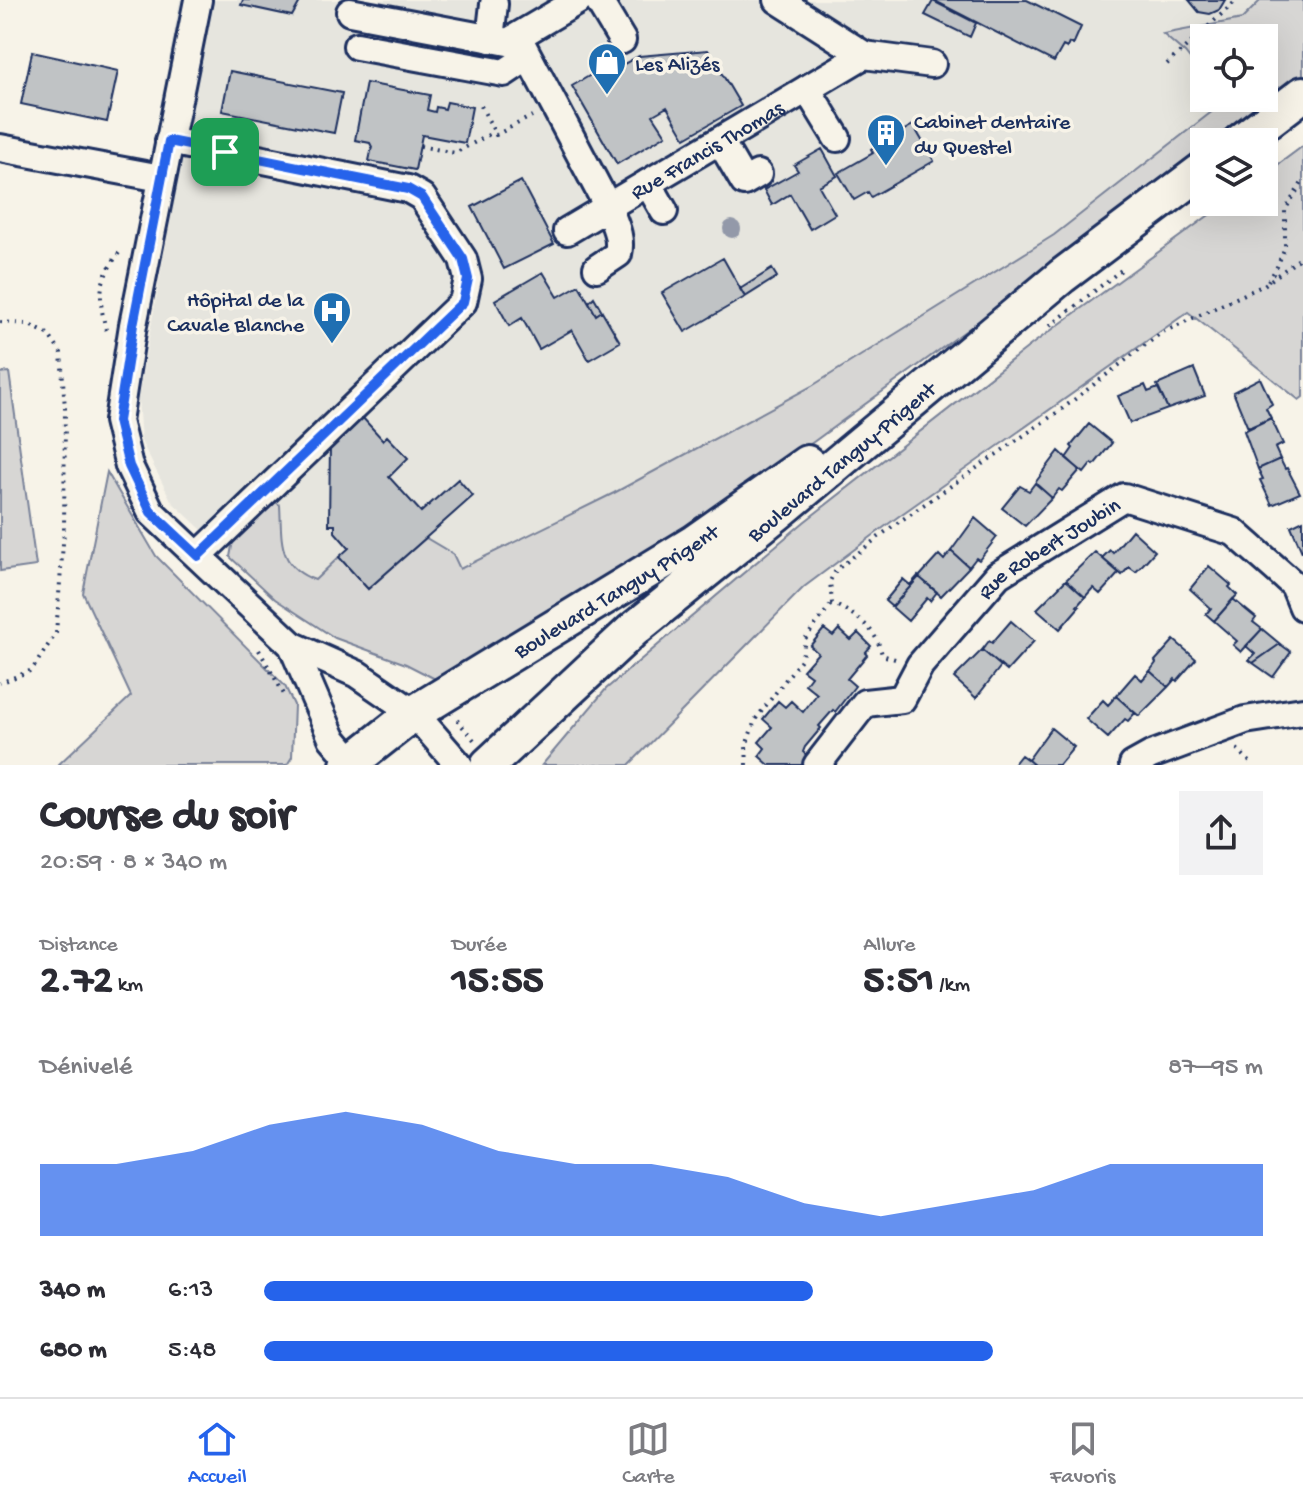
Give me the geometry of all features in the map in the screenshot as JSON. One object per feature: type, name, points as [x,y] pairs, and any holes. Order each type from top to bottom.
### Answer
[{"type":"main road","points":[[1258,128],[1303,94]]},
{"type":"main road","name":"Boulevard Tanguy-Prigent","points":[[488,765],[633,630],[1062,276],[1190,180]]},
{"type":"main road","name":"Boulevard Tanguy Prigent","points":[[414,713],[695,542],[1023,310]]},
{"type":"main road","points":[[352,763],[414,713]]},
{"type":"street","points":[[198,0],[133,325],[118,421],[129,466],[151,512],[292,645],[357,674],[414,713],[459,765]]},
{"type":"street","points":[[357,46],[504,73],[523,47],[579,0]]},
{"type":"street","points":[[598,0],[622,40]]},
{"type":"street","points":[[490,39],[494,4]]},
{"type":"street","points":[[793,4],[864,55],[932,64]]},
{"type":"street","points":[[350,12],[401,15],[523,47]]},
{"type":"street","points":[[401,15],[404,55]]},
{"type":"street","name":"Rue Francis Thomas","points":[[523,47],[608,207],[864,55]]},
{"type":"street","points":[[807,89],[837,138]]},
{"type":"street","points":[[169,141],[408,189],[422,197],[463,259],[468,279],[463,302],[198,556]]},
{"type":"street","points":[[720,141],[744,182],[758,174]]},
{"type":"street","points":[[0,148],[161,178]]},
{"type":"street","points":[[648,183],[664,211]]},
{"type":"street","points":[[567,231],[608,207],[621,243],[618,254],[597,268]]},
{"type":"street","name":"Rue Robert Joubin","points":[[817,765],[865,703],[902,699],[920,665],[998,575],[1124,497],[1234,532],[1294,585],[1303,607]]},
{"type":"street","points":[[292,645],[332,738],[352,763]]},
{"type":"street","points":[[1133,765],[1151,755],[1245,720],[1303,711]]},
{"type":"path","points":[[1167,64],[1237,0]]},
{"type":"path","points":[[481,106],[496,135],[539,113]]},
{"type":"path","points":[[420,146],[455,153],[494,132]]},
{"type":"path","points":[[1264,285],[1276,269],[1285,247],[1285,210],[1303,181]]},
{"type":"path","points":[[106,341],[99,301],[104,273],[127,242]]},
{"type":"path","points":[[747,765],[746,746],[755,720],[802,658],[805,639],[832,603],[830,581],[836,570],[893,526],[1062,409],[1161,333],[1264,285],[1303,256]]},
{"type":"path","points":[[0,322],[27,324],[48,334],[61,353],[65,424],[64,531],[56,633],[32,670],[0,683]]},
{"type":"path","points":[[832,603],[868,625],[878,639],[882,655],[920,665]]},
{"type":"path","points":[[252,643],[260,651],[288,702]]},
{"type":"shaded area","points":[[180,0],[1303,0],[1278,24],[1190,24],[1190,112],[1212,112],[1054,235],[812,386],[392,613],[301,602],[201,529],[172,502],[141,441],[138,398],[187,128],[157,124]]},
{"type":"shaded area","points":[[1261,0],[1303,0],[1303,82],[1278,101],[1278,24],[1216,24],[1242,19]]},
{"type":"shaded area","points":[[1190,29],[1190,59],[1185,53],[1163,34]]},
{"type":"shaded area","points":[[1211,112],[1264,112],[1243,128],[1191,128]]},
{"type":"shaded area","points":[[1190,129],[1190,167],[694,529],[447,685],[406,664],[335,638],[275,599],[230,557],[235,530],[269,498],[280,505],[282,540],[288,559],[303,574],[315,580],[339,557],[368,589],[426,538],[453,554],[460,569],[614,493],[812,386],[1054,235]]},
{"type":"shaded area","points":[[1303,146],[1303,397],[1299,400],[1188,312],[899,516],[804,587],[629,765],[542,765],[606,689],[804,522],[1031,345],[1208,216],[1278,216],[1278,165]]},
{"type":"shaded area","points":[[9,372],[36,566],[0,571],[0,373]]},
{"type":"shaded area","points":[[107,472],[156,556],[285,686],[294,705],[292,757],[287,765],[58,765],[131,696],[83,593]]},
{"type":"building","points":[[243,0],[301,0],[292,16],[241,5]]},
{"type":"building","points":[[933,0],[1027,0],[1081,27],[1073,45],[1063,46],[1054,62]]},
{"type":"building","points":[[1189,0],[1225,0],[1219,10],[1210,14],[1199,12]]},
{"type":"building","points":[[933,1],[976,23],[970,37],[925,15]]},
{"type":"building","points":[[708,50],[741,106],[685,138],[667,107],[653,115],[666,135],[617,164],[572,86],[620,58],[624,64],[639,56]]},
{"type":"building","points":[[32,52],[118,71],[107,122],[21,104]]},
{"type":"building","points":[[230,71],[342,93],[334,133],[222,111]]},
{"type":"building","points":[[366,83],[430,95],[427,110],[435,112],[436,107],[445,109],[447,102],[472,107],[465,143],[422,135],[415,170],[369,161],[370,143],[355,140]]},
{"type":"building","name":"Cabinet dentaire du Questel","points":[[913,125],[934,161],[871,197],[868,192],[854,200],[838,173],[873,153],[871,149]]},
{"type":"building","points":[[822,149],[837,176],[819,186],[835,214],[810,229],[790,194],[772,205],[764,190],[798,171],[794,165]]},
{"type":"building","points":[[521,181],[554,244],[504,269],[472,207]]},
{"type":"building","points":[[723,258],[745,297],[685,332],[662,293]]},
{"type":"building","points":[[772,269],[777,277],[745,297],[740,289]]},
{"type":"building","points":[[543,272],[558,297],[579,285],[596,315],[602,311],[620,342],[589,360],[572,330],[539,349],[522,318],[509,326],[495,300]]},
{"type":"building","points":[[594,297],[602,311],[596,315],[589,302]]},
{"type":"building","points":[[1194,369],[1205,396],[1168,409],[1157,385]]},
{"type":"building","points":[[1260,378],[1272,404],[1266,408],[1271,418],[1248,428],[1233,392]]},
{"type":"building","points":[[1145,385],[1148,392],[1158,388],[1168,409],[1130,423],[1118,396]]},
{"type":"building","points":[[361,416],[383,440],[387,436],[408,458],[389,477],[421,512],[458,479],[473,496],[368,589],[339,557],[349,548],[335,532],[335,525],[329,525],[330,445]]},
{"type":"building","points":[[1271,418],[1283,444],[1275,448],[1280,459],[1258,469],[1244,431]]},
{"type":"building","points":[[1089,424],[1112,443],[1084,473],[1066,458],[1073,448],[1071,446]]},
{"type":"building","points":[[1059,451],[1080,470],[1052,498],[1035,483]]},
{"type":"building","points":[[1280,459],[1300,493],[1272,505],[1258,469]]},
{"type":"building","points":[[1035,483],[1052,498],[1025,526],[1002,508],[1020,486],[1029,491]]},
{"type":"building","points":[[975,518],[997,537],[979,560],[976,558],[969,567],[951,551]]},
{"type":"building","points":[[1303,520],[1303,552],[1302,552],[1291,526]]},
{"type":"building","points":[[1132,530],[1155,551],[1136,572],[1129,567],[1122,575],[1102,558],[1110,550],[1113,553]]},
{"type":"building","points":[[951,551],[969,567],[941,596],[919,577],[939,555],[944,560]]},
{"type":"building","points":[[1095,552],[1119,573],[1100,594],[1093,588],[1085,597],[1066,580]]},
{"type":"building","points":[[1209,566],[1231,585],[1229,587],[1237,595],[1214,621],[1206,614],[1211,608],[1190,589]]},
{"type":"building","points":[[918,576],[892,607],[885,601],[903,579],[910,585]]},
{"type":"building","points":[[919,577],[937,592],[930,601],[927,598],[908,621],[892,607]]},
{"type":"building","points":[[1066,580],[1085,597],[1060,629],[1037,609]]},
{"type":"building","points":[[1233,599],[1256,618],[1253,622],[1262,629],[1241,652],[1233,645],[1237,641],[1214,621]]},
{"type":"building","points":[[1011,621],[1034,641],[1007,671],[982,650]]},
{"type":"building","points":[[824,629],[833,636],[839,629],[851,640],[858,633],[871,646],[847,679],[855,686],[835,712],[833,710],[819,726],[821,728],[805,747],[803,752],[810,758],[804,765],[769,765],[759,756],[765,748],[759,742],[772,727],[763,719],[778,701],[785,707],[791,701],[803,712],[817,694],[805,684],[811,676],[803,670],[818,653],[810,646]]},
{"type":"building","points":[[1262,629],[1280,644],[1253,663],[1249,660],[1255,654],[1246,646]]},
{"type":"building","points":[[1174,640],[1196,659],[1168,687],[1150,671]]},
{"type":"building","points":[[1280,644],[1291,652],[1273,677],[1253,663]]},
{"type":"building","points":[[982,650],[1001,666],[976,698],[954,678]]},
{"type":"building","points":[[1150,671],[1168,687],[1139,716],[1116,696],[1135,674],[1142,680]]},
{"type":"building","points":[[1116,696],[1135,713],[1108,738],[1086,719],[1103,700],[1108,705]]},
{"type":"building","points":[[1051,728],[1074,747],[1059,765],[1034,765],[1028,760]]},
{"type":"building","points":[[1021,755],[1028,760],[1034,765],[1013,765]]},
{"type":"place","name":"Les Alizés","points":[[607,96]]},
{"type":"place","name":"Cabinet dentaire du Questel","points":[[886,167]]},
{"type":"place","name":"Hôpital de la Cavale Blanche","points":[[332,345]]},
{"type":"route","points":[[169,141],[225,152],[408,189],[422,197],[463,259],[468,279],[463,302],[198,556],[151,512],[129,466],[118,421],[133,325],[169,141]]}]
